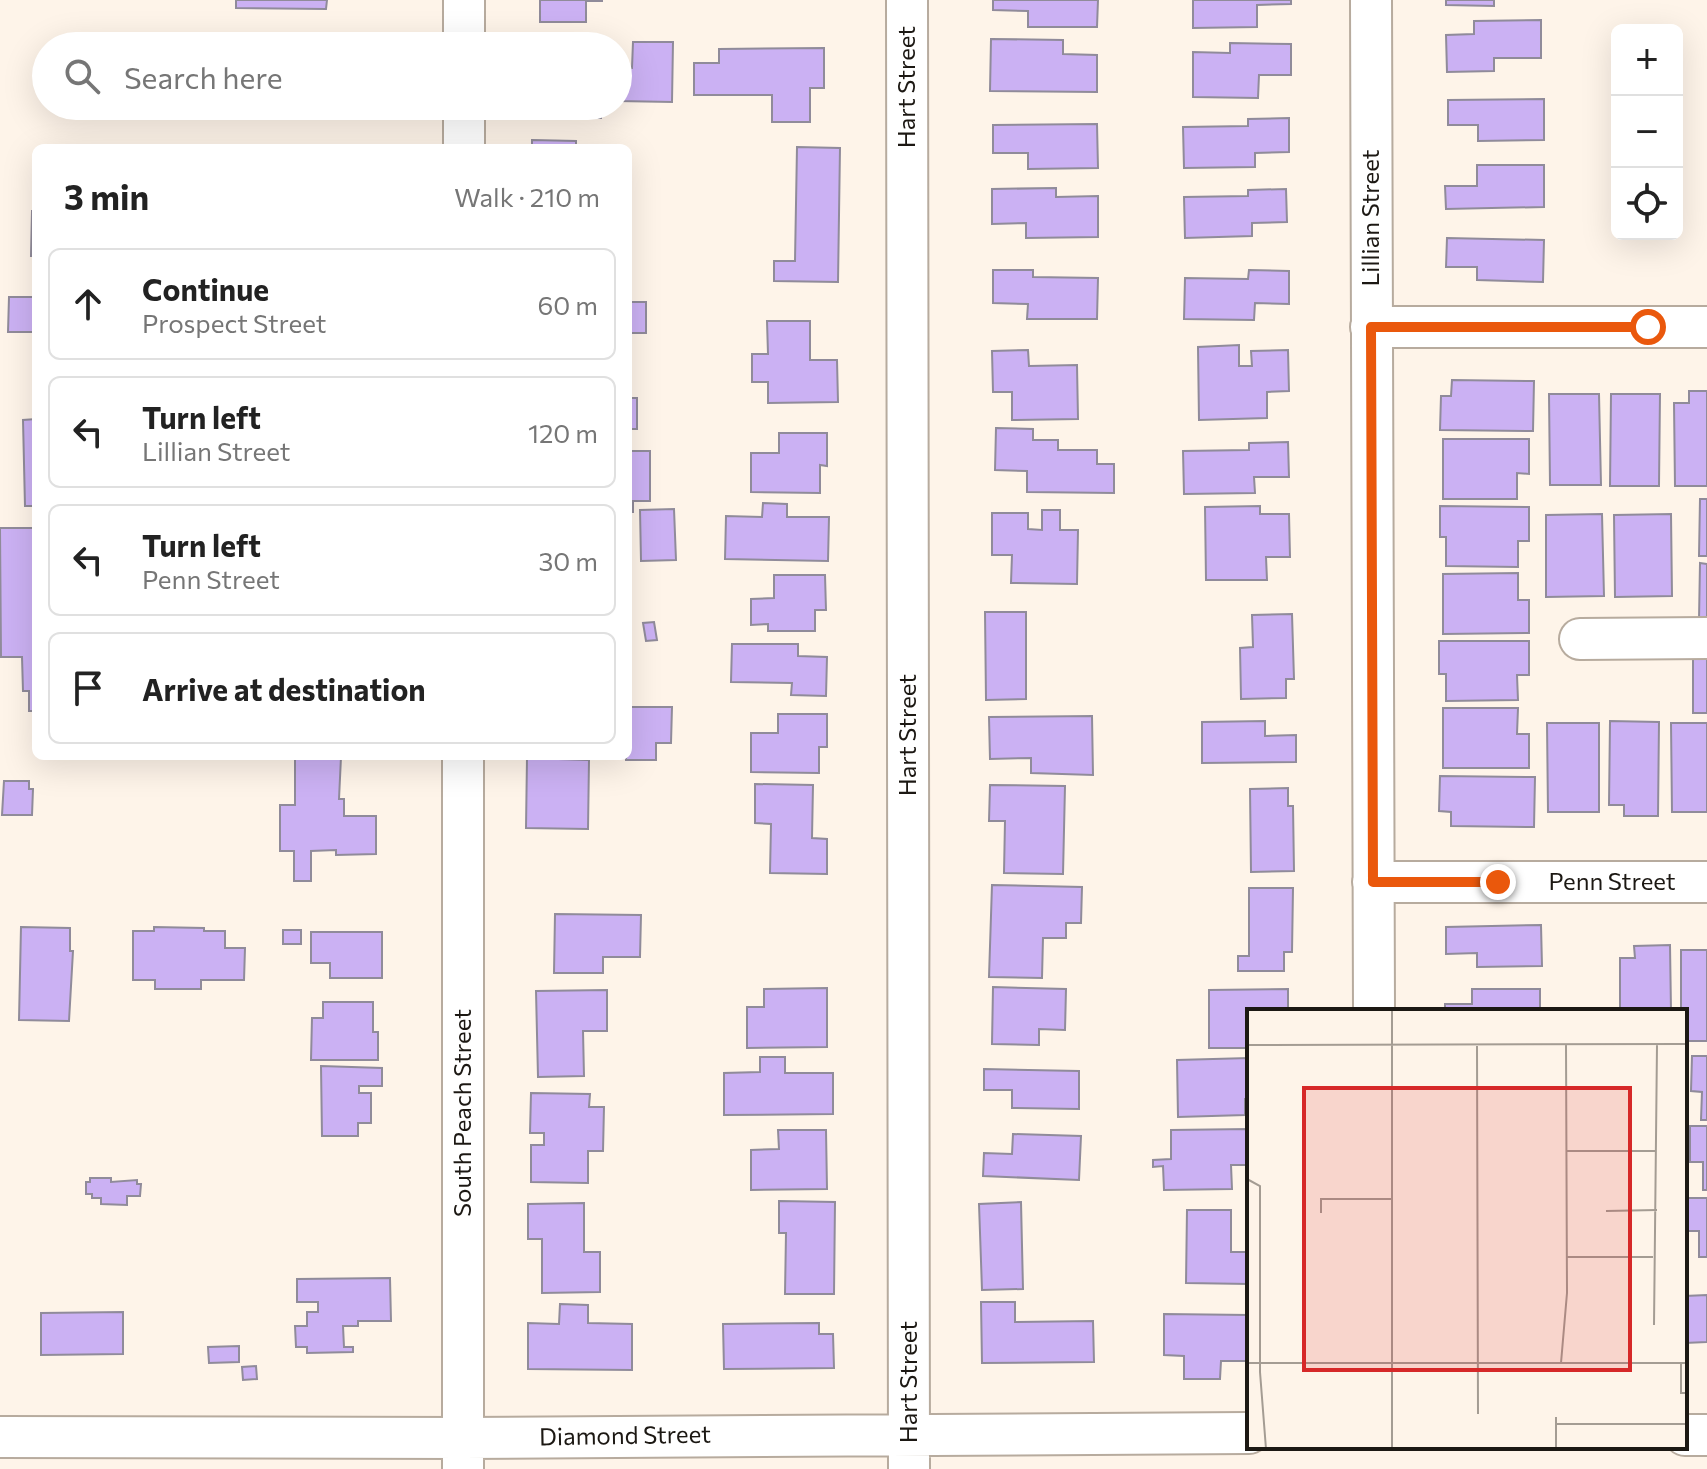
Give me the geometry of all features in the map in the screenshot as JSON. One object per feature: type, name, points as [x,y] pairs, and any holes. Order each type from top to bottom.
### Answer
[{"type":"street","points":[[464,0],[464,32]]},
{"type":"street","name":"Hart Street","points":[[907,0],[909,1451]]},
{"type":"street","name":"Lillian Street","points":[[1371,0],[1374,1009]]},
{"type":"street","points":[[464,120],[464,144]]},
{"type":"street","points":[[1371,327],[1707,327]]},
{"type":"street","points":[[1580,639],[1707,638]]},
{"type":"street","name":"South Peach Street","points":[[463,760],[463,1454]]},
{"type":"street","name":"Penn Street","points":[[1373,882],[1707,882]]},
{"type":"street","name":"Diamond Street","points":[[0,1437],[463,1454],[909,1451],[1247,1433]]},
{"type":"building","points":[[236,0],[327,0],[326,9],[236,8]]},
{"type":"building","points":[[540,0],[602,1],[586,1],[586,22],[540,22]]},
{"type":"building","points":[[993,0],[1098,0],[1097,27],[1028,27],[1028,11],[993,10]]},
{"type":"building","points":[[1193,0],[1291,0],[1291,4],[1257,5],[1257,27],[1193,28]]},
{"type":"building","points":[[1446,0],[1494,0],[1494,6],[1446,5]]},
{"type":"building","points":[[1541,20],[1541,58],[1494,58],[1494,71],[1447,72],[1446,35],[1474,34],[1474,21]]},
{"type":"building","points":[[991,39],[1063,40],[1063,54],[1097,55],[1097,92],[990,91]]},
{"type":"building","points":[[633,42],[673,42],[672,102],[632,101]]},
{"type":"building","points":[[1230,43],[1291,44],[1291,75],[1259,75],[1258,98],[1193,97],[1193,52],[1230,53]]},
{"type":"building","points":[[824,48],[824,88],[810,88],[810,122],[772,122],[772,95],[694,95],[694,63],[719,63],[719,49]]},
{"type":"building","points":[[1544,99],[1544,140],[1478,141],[1478,125],[1448,125],[1448,100]]},
{"type":"building","points":[[1289,118],[1289,152],[1255,153],[1255,167],[1184,168],[1183,127],[1248,126],[1248,119]]},
{"type":"building","points":[[1097,124],[1098,168],[1028,169],[1028,153],[993,153],[993,125]]},
{"type":"building","points":[[532,140],[576,141],[576,144],[532,144]]},
{"type":"building","points":[[797,147],[840,148],[838,282],[774,281],[774,261],[795,261]]},
{"type":"building","points":[[1477,165],[1544,165],[1544,207],[1446,209],[1445,186],[1477,186]]},
{"type":"building","points":[[1056,188],[1056,197],[1098,196],[1098,237],[1026,238],[1026,223],[992,224],[992,189]]},
{"type":"building","points":[[1286,189],[1287,222],[1252,223],[1252,236],[1185,238],[1184,197],[1248,196],[1248,190]]},
{"type":"building","points":[[1447,238],[1544,240],[1543,282],[1477,280],[1477,267],[1446,267]]},
{"type":"building","points":[[993,270],[1033,270],[1033,277],[1098,278],[1097,319],[1027,319],[1028,304],[993,303]]},
{"type":"building","points":[[1249,270],[1289,271],[1289,304],[1255,303],[1254,320],[1184,319],[1185,278],[1248,279]]},
{"type":"building","points":[[9,297],[32,297],[32,332],[8,332]]},
{"type":"building","points":[[632,302],[646,302],[646,333],[632,333]]},
{"type":"building","points":[[767,321],[810,321],[810,360],[837,360],[838,402],[768,403],[768,382],[752,382],[752,354],[768,354]]},
{"type":"building","points":[[1239,345],[1239,366],[1252,366],[1251,351],[1288,350],[1289,391],[1267,392],[1267,418],[1199,420],[1198,347]]},
{"type":"building","points":[[1028,350],[1029,366],[1077,365],[1078,419],[1012,420],[1012,392],[993,392],[992,351]]},
{"type":"building","points":[[1452,380],[1534,381],[1533,431],[1440,430],[1441,396],[1451,396]]},
{"type":"building","points":[[1689,391],[1707,391],[1707,486],[1675,486],[1674,403],[1689,403]]},
{"type":"building","points":[[1549,394],[1599,394],[1601,485],[1550,485]]},
{"type":"building","points":[[1611,394],[1660,394],[1659,486],[1610,486]]},
{"type":"building","points":[[632,398],[637,398],[637,429],[632,429]]},
{"type":"building","points":[[32,419],[32,506],[25,506],[23,420]]},
{"type":"building","points":[[996,428],[1033,429],[1033,440],[1058,440],[1058,450],[1097,450],[1097,464],[1114,464],[1114,493],[1027,492],[1027,471],[995,470]]},
{"type":"building","points":[[779,433],[827,433],[827,466],[820,465],[820,493],[751,492],[751,453],[779,453]]},
{"type":"building","points":[[1443,439],[1529,439],[1529,474],[1517,473],[1517,499],[1443,499]]},
{"type":"building","points":[[1288,442],[1289,477],[1254,477],[1255,493],[1184,494],[1183,451],[1249,450],[1249,443]]},
{"type":"building","points":[[632,451],[650,451],[650,501],[633,501],[633,512]]},
{"type":"building","points":[[1700,499],[1707,499],[1707,556],[1699,556]]},
{"type":"building","points":[[763,503],[787,504],[787,517],[829,517],[828,561],[725,559],[726,516],[762,517]]},
{"type":"building","points":[[1260,506],[1260,514],[1289,514],[1290,557],[1266,557],[1267,580],[1206,580],[1205,507]]},
{"type":"building","points":[[1440,506],[1529,507],[1529,541],[1518,541],[1518,567],[1446,566],[1446,537],[1440,537]]},
{"type":"building","points":[[674,509],[676,560],[641,561],[640,510]]},
{"type":"building","points":[[1042,510],[1060,510],[1060,530],[1078,530],[1077,584],[1011,583],[1012,555],[992,555],[992,513],[1028,513],[1028,529],[1042,530]]},
{"type":"building","points":[[1602,514],[1604,596],[1546,597],[1546,515]]},
{"type":"building","points":[[1671,514],[1672,596],[1615,597],[1614,515]]},
{"type":"building","points":[[0,528],[32,528],[32,711],[29,711],[29,691],[23,691],[22,657],[1,657]]},
{"type":"building","points":[[1700,563],[1707,564],[1707,620],[1699,620]]},
{"type":"building","points":[[1518,573],[1518,600],[1529,600],[1529,633],[1443,634],[1443,574]]},
{"type":"building","points":[[774,575],[825,575],[826,610],[815,610],[815,631],[768,631],[768,624],[751,625],[751,599],[774,598]]},
{"type":"building","points":[[985,612],[1026,612],[1026,699],[986,700]]},
{"type":"building","points":[[1292,614],[1294,679],[1286,679],[1286,698],[1241,699],[1240,648],[1253,647],[1252,615]]},
{"type":"building","points":[[654,622],[657,640],[646,641],[643,623]]},
{"type":"building","points":[[1439,641],[1529,641],[1529,675],[1517,675],[1518,700],[1446,701],[1446,674],[1439,674]]},
{"type":"building","points":[[732,644],[798,644],[798,656],[827,657],[826,696],[791,695],[792,683],[731,682]]},
{"type":"building","points":[[1693,656],[1707,656],[1707,713],[1693,713]]},
{"type":"building","points":[[632,707],[672,707],[671,743],[656,743],[656,760],[632,760]]},
{"type":"building","points":[[1443,708],[1518,708],[1517,734],[1529,734],[1529,768],[1443,768]]},
{"type":"building","points":[[778,714],[827,714],[827,747],[819,747],[819,773],[751,772],[751,733],[778,733]]},
{"type":"building","points":[[1092,716],[1093,775],[1031,773],[1031,758],[990,759],[989,717]]},
{"type":"building","points":[[1265,721],[1265,736],[1296,735],[1296,762],[1202,763],[1202,722]]},
{"type":"building","points":[[1610,721],[1659,722],[1658,816],[1624,816],[1624,805],[1609,805]]},
{"type":"building","points":[[1547,723],[1599,723],[1599,812],[1548,812]]},
{"type":"building","points":[[1671,723],[1707,723],[1707,812],[1672,812]]},
{"type":"building","points":[[295,760],[341,760],[339,799],[344,799],[344,816],[376,816],[376,854],[336,855],[336,850],[311,851],[311,881],[294,881],[294,851],[280,851],[280,805],[295,805]]},
{"type":"building","points":[[527,760],[589,760],[588,829],[526,828]]},
{"type":"building","points":[[1440,776],[1535,777],[1534,827],[1451,826],[1451,812],[1439,811]]},
{"type":"building","points":[[4,781],[29,781],[29,789],[33,789],[32,815],[2,815]]},
{"type":"building","points":[[755,784],[813,785],[812,838],[827,839],[827,874],[770,873],[771,824],[755,823]]},
{"type":"building","points":[[990,785],[1065,786],[1063,874],[1004,873],[1005,821],[989,821]]},
{"type":"building","points":[[1288,788],[1288,806],[1293,806],[1294,871],[1251,872],[1250,789]]},
{"type":"building","points":[[992,885],[1082,887],[1081,923],[1066,923],[1066,938],[1043,938],[1042,978],[989,977]]},
{"type":"building","points":[[1249,888],[1293,888],[1292,952],[1284,952],[1284,971],[1238,971],[1238,956],[1249,956]]},
{"type":"building","points":[[555,914],[641,915],[640,957],[603,957],[603,973],[554,973]]},
{"type":"building","points":[[1541,925],[1542,966],[1477,967],[1477,953],[1446,954],[1446,927]]},
{"type":"building","points":[[21,927],[70,928],[70,951],[73,951],[69,1021],[19,1020]]},
{"type":"building","points":[[154,927],[225,931],[225,948],[245,948],[244,980],[201,980],[201,989],[155,989],[155,980],[133,980],[133,931],[154,931]]},
{"type":"building","points":[[283,930],[301,930],[301,944],[283,944]]},
{"type":"building","points":[[311,932],[382,932],[382,978],[330,978],[330,963],[311,963]]},
{"type":"building","points":[[1670,945],[1671,1009],[1620,1009],[1620,958],[1635,958],[1634,946]]},
{"type":"building","points":[[1681,950],[1707,950],[1707,1041],[1687,1041],[1687,1009],[1681,1009]]},
{"type":"building","points":[[993,987],[1066,989],[1065,1030],[1039,1029],[1039,1045],[992,1044]]},
{"type":"building","points":[[827,988],[827,1047],[747,1048],[747,1007],[764,1007],[764,989]]},
{"type":"building","points":[[1288,989],[1288,1009],[1247,1009],[1247,1048],[1209,1048],[1209,990]]},
{"type":"building","points":[[1472,989],[1540,989],[1540,1009],[1445,1009],[1445,1004],[1472,1004]]},
{"type":"building","points":[[607,990],[607,1031],[583,1031],[584,1076],[538,1077],[536,991]]},
{"type":"building","points":[[323,1002],[373,1002],[373,1032],[378,1032],[378,1060],[311,1060],[312,1018],[323,1018]]},
{"type":"building","points":[[1692,1056],[1707,1056],[1707,1120],[1701,1120],[1702,1092],[1691,1091]]},
{"type":"building","points":[[760,1057],[785,1057],[785,1073],[833,1073],[833,1114],[724,1115],[724,1073],[760,1072]]},
{"type":"building","points":[[1247,1058],[1245,1115],[1178,1117],[1177,1060]]},
{"type":"building","points":[[321,1066],[382,1068],[382,1086],[359,1086],[359,1093],[371,1093],[371,1123],[358,1123],[358,1136],[322,1136]]},
{"type":"building","points":[[984,1069],[1079,1071],[1079,1109],[1012,1108],[1012,1090],[984,1090]]},
{"type":"building","points":[[531,1093],[590,1094],[589,1107],[604,1107],[603,1151],[588,1151],[588,1183],[531,1182],[531,1145],[544,1145],[544,1133],[530,1133]]},
{"type":"building","points":[[1690,1126],[1707,1126],[1707,1190],[1703,1190],[1703,1162],[1690,1162]]},
{"type":"building","points":[[1247,1129],[1247,1165],[1231,1165],[1232,1189],[1164,1190],[1163,1166],[1153,1167],[1153,1160],[1171,1159],[1171,1130]]},
{"type":"building","points":[[778,1130],[826,1130],[827,1189],[751,1190],[751,1150],[779,1149]]},
{"type":"building","points":[[1013,1134],[1081,1136],[1079,1180],[983,1176],[984,1153],[1012,1154]]},
{"type":"building","points":[[90,1178],[111,1178],[111,1182],[137,1180],[137,1184],[141,1184],[140,1196],[127,1196],[127,1205],[101,1204],[101,1198],[86,1194],[86,1182],[90,1182]]},
{"type":"building","points":[[1688,1198],[1707,1198],[1707,1257],[1699,1257],[1699,1231],[1688,1231]]},
{"type":"building","points":[[779,1201],[835,1202],[834,1294],[785,1294],[786,1233],[779,1233]]},
{"type":"building","points":[[1021,1202],[1023,1289],[982,1290],[979,1204]]},
{"type":"building","points":[[584,1203],[584,1252],[600,1252],[600,1292],[542,1293],[542,1239],[528,1239],[528,1204]]},
{"type":"building","points":[[1187,1210],[1231,1210],[1231,1252],[1247,1252],[1247,1284],[1186,1283]]},
{"type":"building","points":[[390,1278],[391,1321],[358,1321],[358,1326],[343,1326],[344,1347],[353,1347],[353,1352],[307,1353],[307,1347],[296,1347],[295,1326],[307,1326],[307,1312],[318,1312],[318,1302],[297,1302],[297,1279]]},
{"type":"building","points":[[1707,1295],[1707,1342],[1687,1343],[1687,1296]]},
{"type":"building","points":[[981,1302],[1015,1302],[1015,1322],[1093,1321],[1094,1362],[982,1363]]},
{"type":"building","points":[[560,1304],[588,1305],[588,1323],[632,1324],[632,1370],[528,1369],[528,1323],[559,1324]]},
{"type":"building","points":[[123,1312],[123,1354],[41,1355],[41,1313]]},
{"type":"building","points":[[1164,1314],[1247,1315],[1247,1361],[1221,1361],[1220,1379],[1184,1379],[1184,1356],[1164,1355]]},
{"type":"building","points":[[819,1323],[819,1334],[833,1334],[834,1368],[724,1369],[723,1324]]},
{"type":"building","points":[[239,1346],[239,1362],[209,1363],[208,1347]]},
{"type":"building","points":[[256,1366],[257,1379],[243,1380],[242,1367]]},
{"type":"route","points":[[1498,882],[1373,882],[1371,327],[1648,327]]}]
